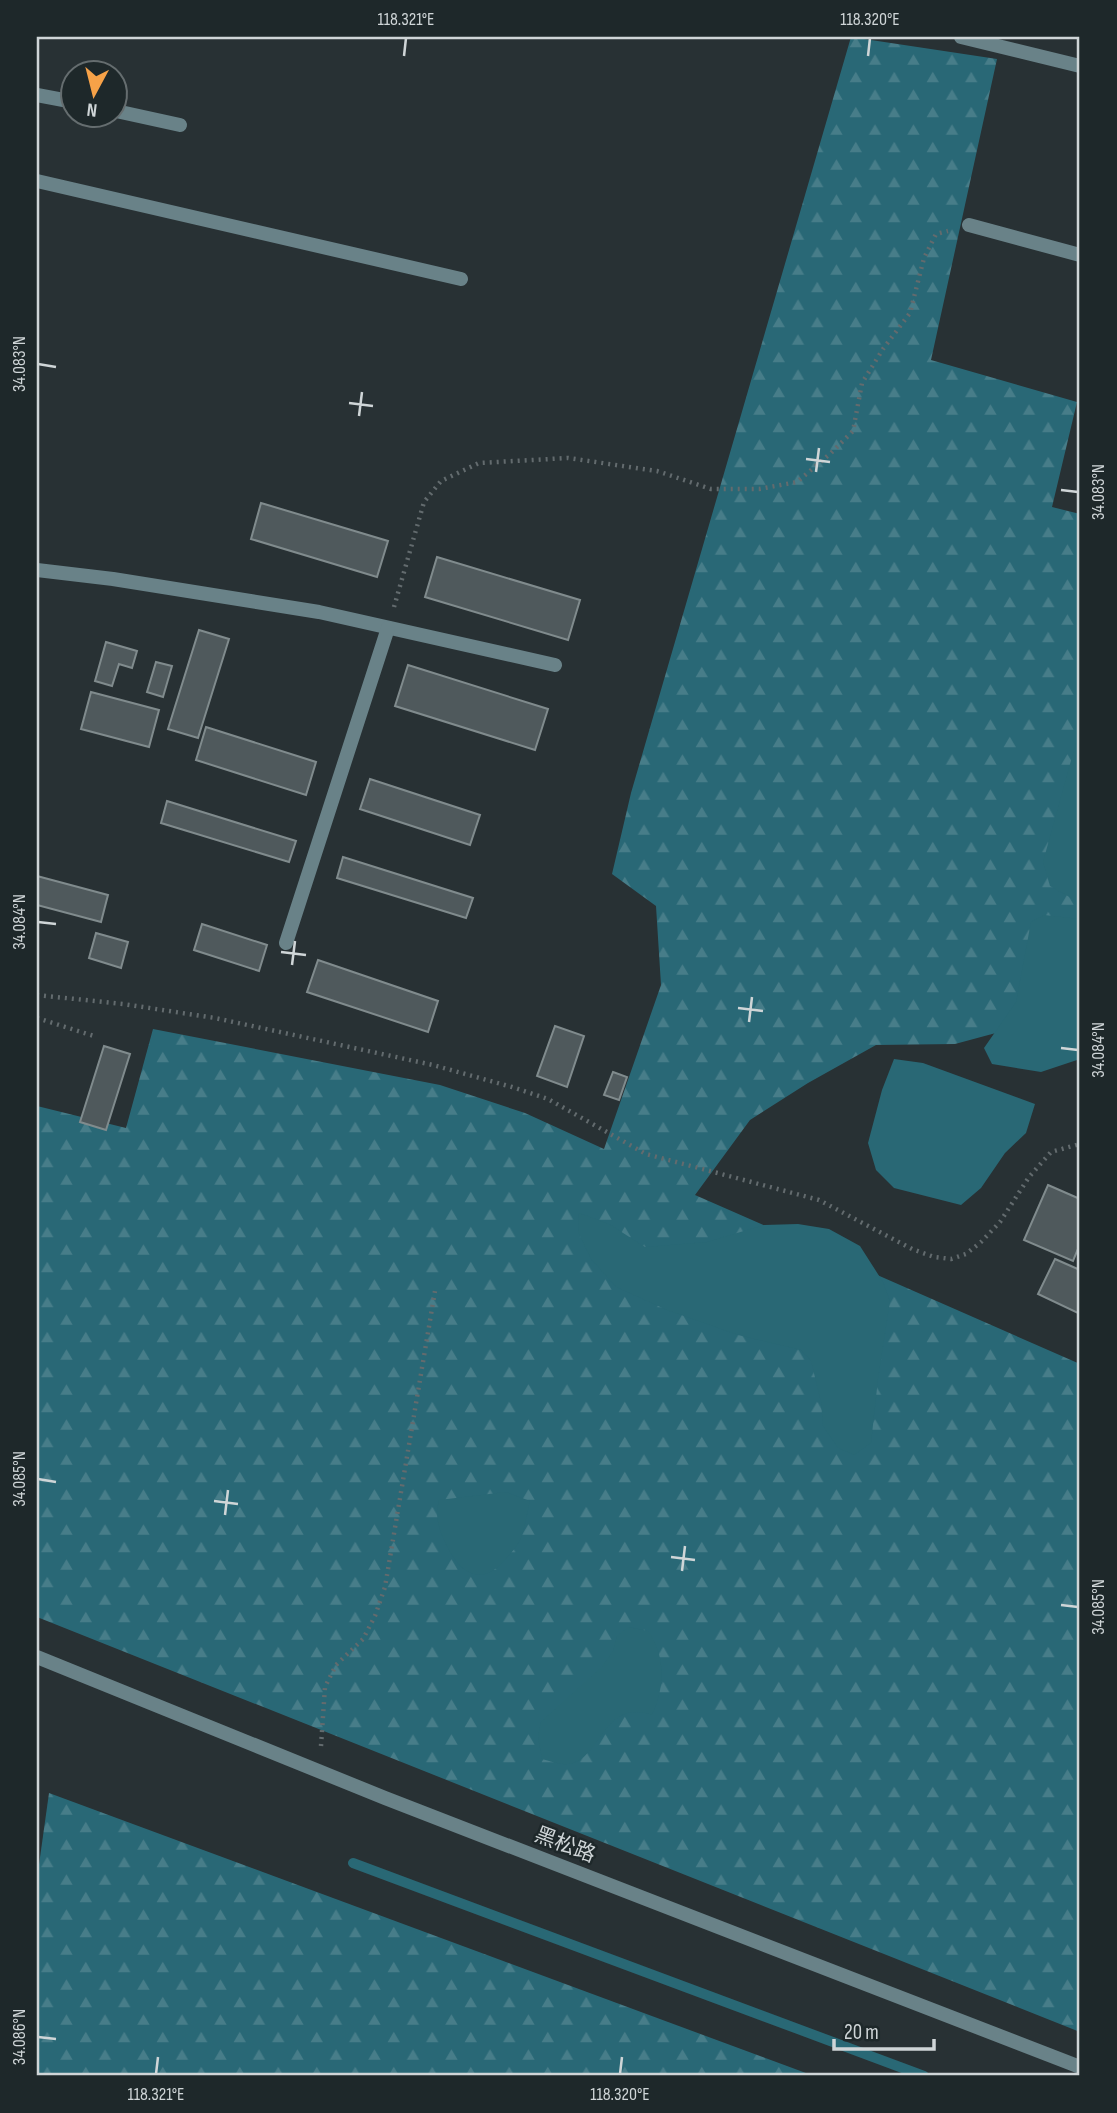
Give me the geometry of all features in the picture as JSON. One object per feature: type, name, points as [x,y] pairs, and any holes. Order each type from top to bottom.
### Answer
[{"type":"street","points":[[961,37],[1080,66]]},
{"type":"street","points":[[37,95],[60,99]]},
{"type":"street","points":[[130,114],[180,125]]},
{"type":"street","points":[[37,181],[461,279]]},
{"type":"street","points":[[969,225],[1080,255]]},
{"type":"street","points":[[37,570],[113,579],[319,612],[555,665]]},
{"type":"street","points":[[286,943],[388,628]]},
{"type":"street","name":"黑松路","points":[[37,1657],[320,1772],[1080,2067]]},
{"type":"path","points":[[388,628],[424,502],[441,481],[479,463],[568,458],[657,471],[711,489],[759,489],[797,482],[853,431],[862,383],[910,313],[923,258],[936,234],[969,225]]},
{"type":"path","points":[[37,995],[215,1018],[433,1065],[512,1087],[548,1099],[646,1154],[819,1200],[912,1249],[934,1257],[951,1259],[974,1248],[1000,1222],[1029,1177],[1051,1152],[1080,1144]]},
{"type":"path","points":[[37,1018],[97,1037]]},
{"type":"path","points":[[320,1772],[326,1687],[336,1665],[363,1639],[375,1616],[384,1587],[435,1291]]},
{"type":"green space","points":[[851,37],[997,59],[931,360],[1077,402],[1052,507],[1080,514],[1080,976],[1025,1025],[955,1044],[876,1045],[808,1083],[750,1120],[695,1195],[1080,1364],[1080,2032],[37,1617],[37,1106],[126,1128],[153,1029],[440,1085],[525,1113],[604,1149],[661,985],[656,906],[612,874],[631,793]]},
{"type":"green space","points":[[49,1793],[814,2076],[37,2076],[37,1879]]},
{"type":"shaded area","points":[[1080,728],[1080,900],[1050,886],[1043,862]]},
{"type":"shaded area","points":[[1044,915],[1080,919],[1080,1059],[1041,1072],[992,1064],[984,1048],[1016,1002],[1031,922]]},
{"type":"shaded area","points":[[894,1059],[923,1063],[1035,1104],[1026,1133],[1005,1153],[981,1188],[961,1205],[894,1188],[876,1170],[868,1143],[882,1090]]},
{"type":"shaded area","points":[[579,1213],[609,1224],[645,1247],[707,1242],[764,1225],[798,1224],[829,1229],[860,1246],[883,1282],[890,1301],[871,1443],[854,1455],[838,1448],[823,1426],[821,1402],[811,1361],[801,1350],[738,1335],[667,1310],[616,1287],[591,1259],[578,1232]]},
{"type":"shaded area","points":[[506,1492],[530,1501],[521,1538],[495,1569],[486,1574],[470,1573],[456,1561],[443,1537],[437,1516],[439,1500]]},
{"type":"shaded area","points":[[629,1627],[648,1631],[661,1662],[661,1683],[652,1715],[636,1712],[623,1715],[613,1722],[580,1760],[566,1764],[542,1759],[538,1737],[541,1722],[602,1667],[613,1651],[617,1636]]},
{"type":"building","points":[[261,503],[388,541],[377,577],[251,539]]},
{"type":"building","points":[[437,557],[580,600],[568,640],[425,597]]},
{"type":"building","points":[[199,630],[229,639],[198,738],[168,729]]},
{"type":"building","points":[[106,642],[137,651],[132,668],[119,664],[112,686],[95,681]]},
{"type":"building","points":[[156,662],[172,666],[163,697],[147,692]]},
{"type":"building","points":[[408,665],[548,709],[535,750],[395,706]]},
{"type":"building","points":[[91,692],[159,710],[149,747],[81,729]]},
{"type":"building","points":[[206,727],[316,762],[306,795],[196,760]]},
{"type":"building","points":[[370,779],[480,815],[470,845],[360,809]]},
{"type":"building","points":[[167,801],[296,841],[289,862],[161,823]]},
{"type":"building","points":[[343,857],[473,898],[466,918],[337,878]]},
{"type":"building","points":[[37,876],[108,895],[101,922],[37,905]]},
{"type":"building","points":[[202,924],[267,945],[259,971],[194,950]]},
{"type":"building","points":[[96,933],[128,942],[121,968],[89,958]]},
{"type":"building","points":[[318,960],[438,1001],[428,1032],[307,992]]},
{"type":"building","points":[[555,1026],[584,1036],[567,1087],[537,1076]]},
{"type":"building","points":[[104,1046],[130,1054],[106,1130],[80,1122]]},
{"type":"building","points":[[613,1072],[627,1077],[619,1100],[604,1095]]},
{"type":"building","points":[[1048,1185],[1080,1199],[1080,1244],[1073,1261],[1024,1240]]},
{"type":"building","points":[[1055,1259],[1080,1270],[1080,1314],[1038,1294]]},
{"type":"waterway","points":[[353,1863],[924,2076]]}]
